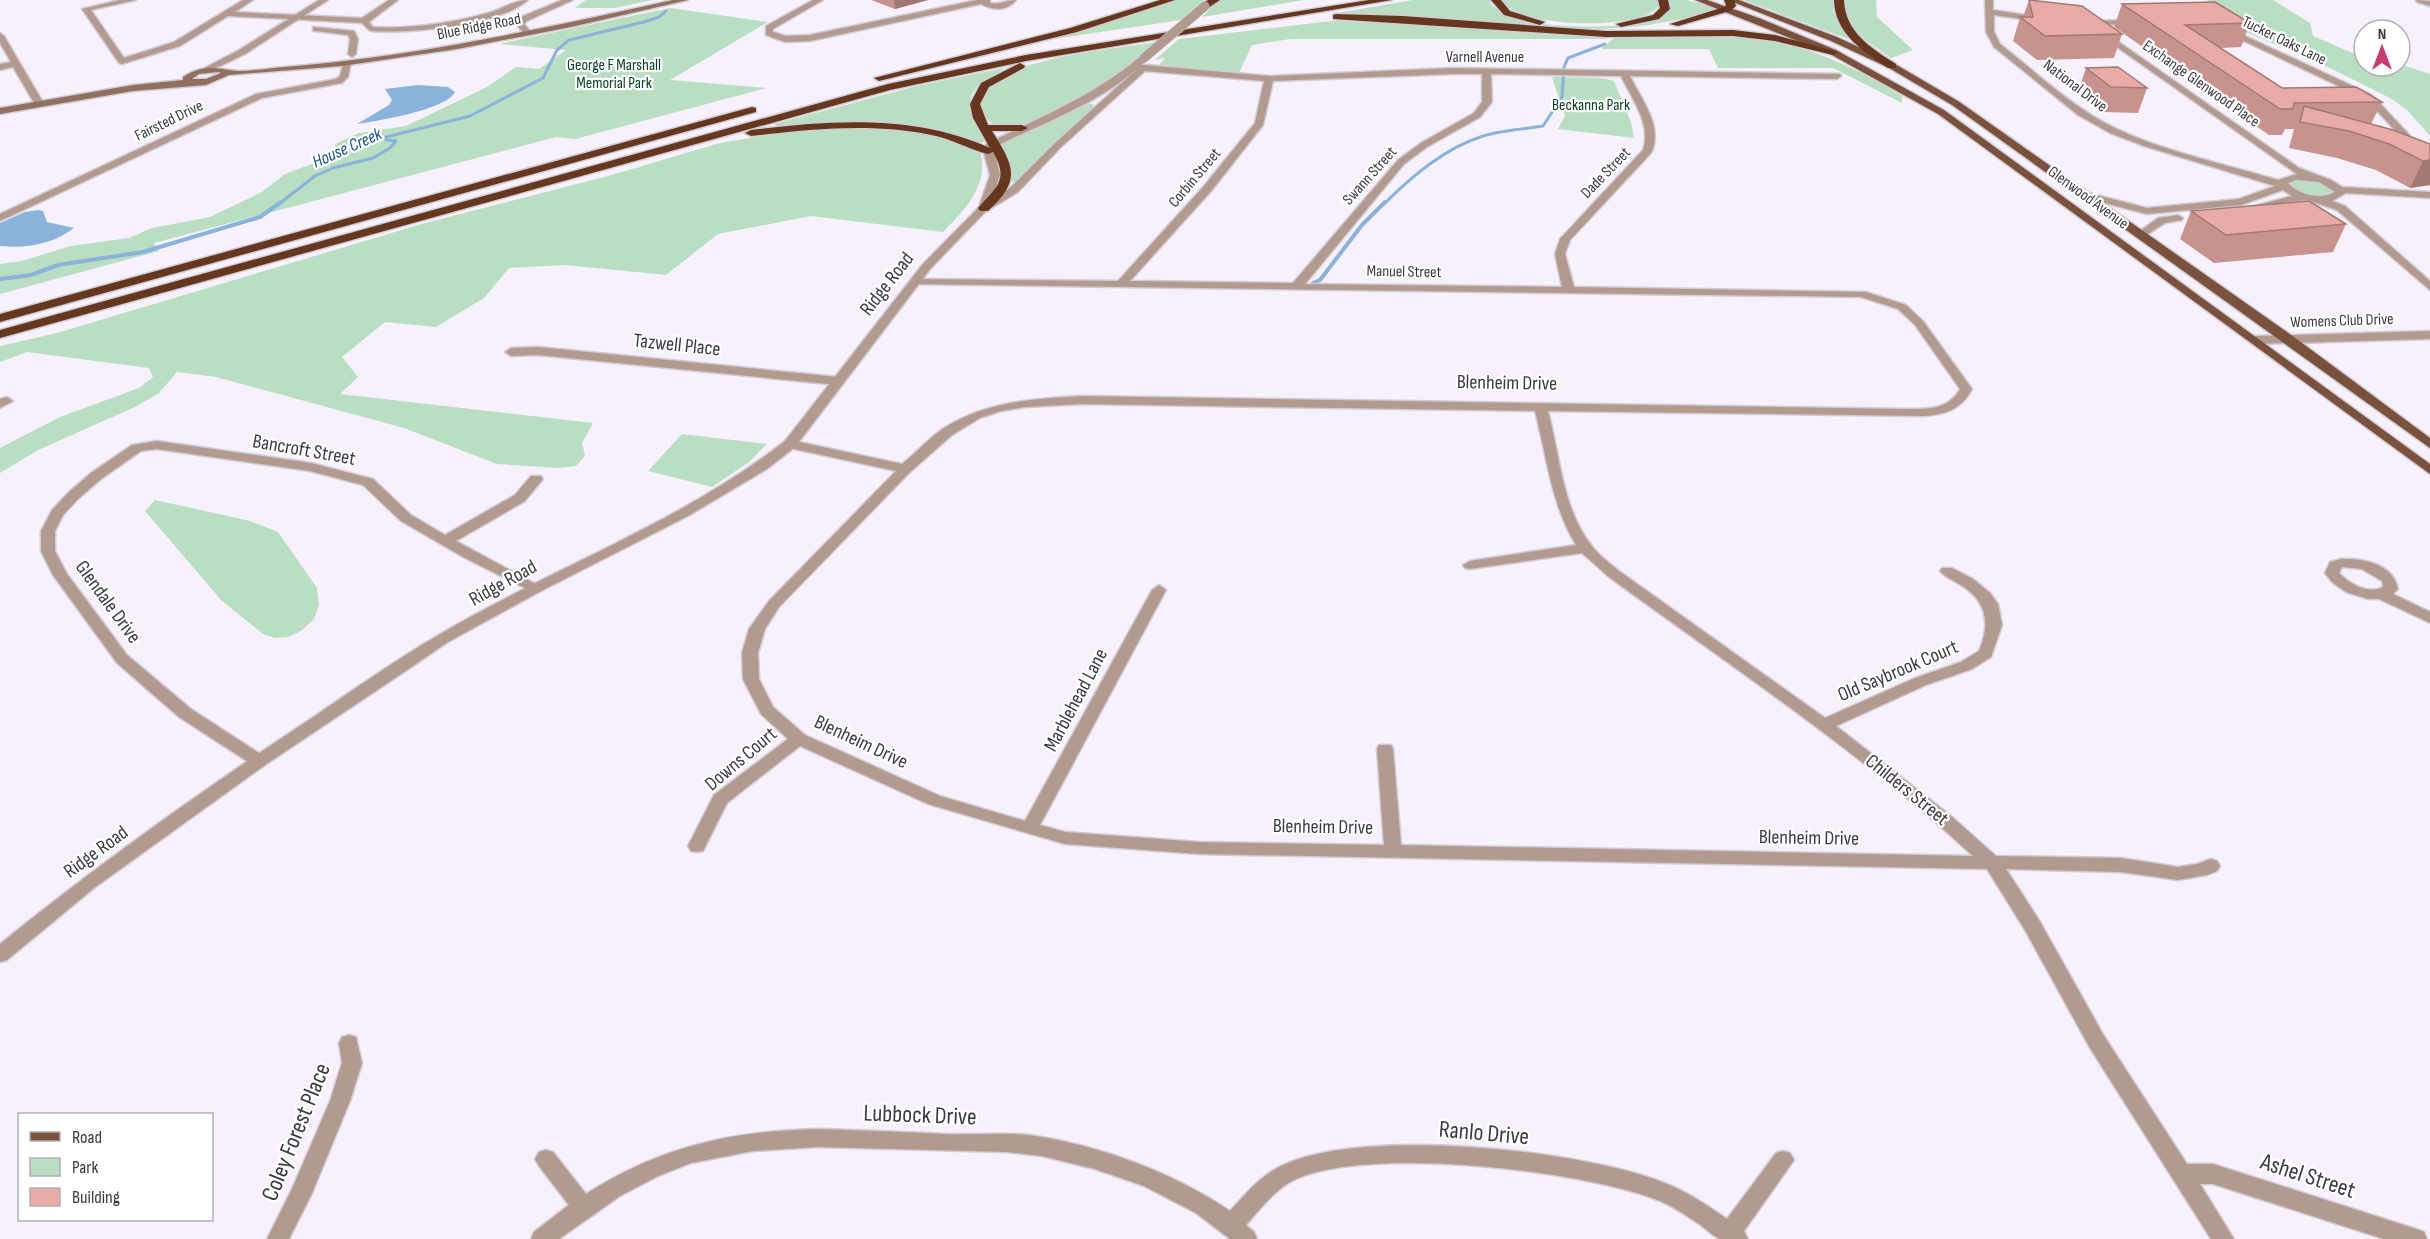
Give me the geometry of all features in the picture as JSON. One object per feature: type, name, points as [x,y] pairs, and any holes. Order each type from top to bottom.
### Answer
[{"type":"highway","points":[[821,92],[1073,30],[1170,0]]},
{"type":"highway","points":[[1205,6],[1215,0]]},
{"type":"highway","points":[[861,83],[986,58],[1335,0]]},
{"type":"highway","points":[[0,334],[888,87],[1073,50],[1387,0]]},
{"type":"highway","points":[[1496,0],[1502,9],[1525,19],[1587,25],[1630,23],[1656,17],[1665,9],[1663,0]]},
{"type":"highway","points":[[1839,0],[1839,12],[1848,31],[1892,66]]},
{"type":"highway","points":[[1568,32],[1657,27],[1694,20],[1729,3]]},
{"type":"highway","points":[[1236,24],[1327,17],[1376,17],[1568,32],[1733,33],[1775,38],[1833,52]]},
{"type":"highway","points":[[984,208],[993,202],[1005,183],[1004,161],[991,146],[975,104],[985,85],[1020,67],[1073,50]]},
{"type":"highway","points":[[0,318],[766,107]]},
{"type":"highway","points":[[643,154],[770,130],[842,126],[896,128],[991,146]]},
{"type":"highway","points":[[985,128],[1022,128]]},
{"type":"main road","name":"Blue Ridge Road","points":[[193,78],[215,80],[350,59],[443,50],[684,0]]},
{"type":"main road","name":"Glenwood Avenue","points":[[1699,0],[1729,3],[1804,27],[1892,66],[1971,113],[2290,340],[2430,444]]},
{"type":"main road","name":"Glenwood Avenue","points":[[1729,3],[1833,52],[1941,112],[2256,340],[2430,470]]},
{"type":"main road","name":"Blue Ridge Road","points":[[203,70],[225,72],[277,70]]},
{"type":"main road","points":[[0,111],[193,78],[203,70]]},
{"type":"main road","points":[[215,80],[225,72]]},
{"type":"main road","points":[[2098,227],[2127,225]]},
{"type":"street","points":[[132,0],[86,9],[122,61],[177,44],[249,0]]},
{"type":"street","points":[[203,70],[242,52],[324,0]]},
{"type":"street","points":[[301,28],[351,33],[394,0]]},
{"type":"street","points":[[227,14],[300,16],[368,22],[400,30],[504,11],[524,0]]},
{"type":"street","points":[[528,33],[520,24],[524,19],[569,0]]},
{"type":"street","points":[[819,0],[781,19],[769,28],[769,33],[785,39],[810,38],[985,1],[988,5],[1008,5],[1012,0]]},
{"type":"street","name":"National Drive","points":[[1989,0],[1990,32],[1997,45],[2096,122],[2147,144],[2255,176],[2289,179]]},
{"type":"street","points":[[2420,0],[2430,4]]},
{"type":"street","name":"Ridge Road","points":[[0,955],[88,883],[258,761],[443,639],[536,588],[683,513],[762,466],[790,444],[942,250],[984,208],[999,203],[1013,191],[1140,65],[1205,6]]},
{"type":"street","points":[[1989,12],[2054,23]]},
{"type":"street","name":"Exchange Glenwood Place","points":[[2145,22],[2084,23],[2289,179]]},
{"type":"street","name":"Tucker Oaks Lane","points":[[2220,25],[2265,50],[2369,97],[2430,163]]},
{"type":"street","points":[[350,59],[354,39],[351,33]]},
{"type":"street","points":[[0,36],[39,104]]},
{"type":"street","points":[[225,72],[242,52]]},
{"type":"street","name":"Fairsted Drive","points":[[0,218],[258,96],[339,81],[344,77],[350,59]]},
{"type":"street","points":[[0,67],[16,64]]},
{"type":"street","name":"Ridge Road","points":[[991,146],[1022,128],[1086,99],[1140,65]]},
{"type":"street","name":"Varnell Avenue","points":[[1140,65],[1269,79],[1400,72],[1486,71],[1838,76]]},
{"type":"street","name":"Swann Street","points":[[1296,287],[1401,162],[1424,145],[1477,115],[1487,102],[1486,71]]},
{"type":"street","name":"Dade Street","points":[[1569,291],[1560,254],[1565,239],[1641,161],[1652,139],[1651,128],[1641,102],[1624,73]]},
{"type":"street","name":"Corbin Street","points":[[1122,284],[1208,188],[1260,123],[1269,79]]},
{"type":"street","points":[[1086,99],[1105,102]]},
{"type":"street","points":[[2085,195],[2148,211],[2241,202],[2289,179],[2313,178],[2331,183],[2340,193],[2341,208]]},
{"type":"street","points":[[2289,179],[2314,198],[2341,208],[2430,287]]},
{"type":"street","points":[[2141,234],[2162,220],[2225,214],[2287,198],[2314,198],[2340,193],[2430,195]]},
{"type":"street","name":"Manuel Street","points":[[915,282],[1858,294],[1891,302]]},
{"type":"street","name":"Blenheim Drive","points":[[1891,302],[1902,307],[1919,322],[1966,389],[1962,399],[1951,407],[1936,412],[1903,413],[1082,400],[1026,403],[976,415],[947,432],[905,469],[774,604],[757,629],[750,653],[750,679],[767,710],[799,739],[934,800],[1065,838],[1199,848],[2121,865],[2174,873],[2199,873],[2211,866]]},
{"type":"street","name":"Womens Club Drive","points":[[2256,340],[2430,335]]},
{"type":"street","name":"Tazwell Place","points":[[511,352],[538,351],[838,381]]},
{"type":"street","name":"Childers Street","points":[[1540,406],[1559,488],[1572,525],[1585,548],[1614,574],[1825,725],[1945,820],[1992,864],[2032,925],[2097,1042],[2223,1239]]},
{"type":"street","points":[[790,444],[905,469]]},
{"type":"street","name":"Bancroft Street","points":[[143,447],[157,446],[311,467],[368,482],[406,518],[536,588]]},
{"type":"street","name":"Glendale Drive","points":[[143,447],[137,448],[96,476],[57,513],[48,531],[48,551],[60,574],[122,659],[185,714],[258,761]]},
{"type":"street","points":[[446,541],[520,498],[536,479]]},
{"type":"street","points":[[1470,565],[1585,548]]},
{"type":"street","name":"Old Saybrook Court","points":[[1825,725],[1934,676],[1966,666],[1986,654],[1993,632],[1994,615],[1988,597],[1972,583],[1947,570]]},
{"type":"street","name":"Marblehead Lane","points":[[1029,829],[1159,590]]},
{"type":"street","points":[[2381,594],[2430,618]]},
{"type":"street","name":"Downs Court","points":[[697,846],[720,799],[799,739]]},
{"type":"street","points":[[1385,749],[1392,851]]},
{"type":"street","name":"Coley Forest Place","points":[[278,1239],[301,1193],[340,1101],[351,1063],[349,1043]]},
{"type":"street","name":"Lubbock Drive","points":[[542,1239],[582,1206],[622,1183],[691,1154],[801,1137],[1040,1146],[1117,1167],[1188,1197],[1239,1231]]},
{"type":"street","name":"Ranlo Drive","points":[[1239,1231],[1264,1190],[1288,1172],[1320,1160],[1373,1153],[1444,1156],[1571,1168],[1615,1178],[1660,1191],[1706,1216],[1733,1236]]},
{"type":"street","points":[[546,1159],[582,1206]]},
{"type":"street","points":[[1733,1236],[1783,1160]]},
{"type":"street","name":"Ashel Street","points":[[2183,1174],[2213,1174],[2416,1239]]},
{"type":"green space","points":[[586,0],[653,0],[615,8],[575,8]]},
{"type":"green space","points":[[1175,0],[1204,0],[1181,20],[1040,41]]},
{"type":"green space","points":[[1219,0],[1304,0],[1202,17]]},
{"type":"green space","points":[[1413,0],[1490,0],[1491,5],[1524,21],[1561,26],[1606,26],[1649,21],[1664,14],[1671,5],[1668,0],[1686,0],[1716,8],[1679,19],[1641,26],[1602,29],[1337,13]]},
{"type":"green space","points":[[1501,0],[1657,0],[1660,3],[1651,12],[1633,19],[1583,23],[1531,17],[1512,10]]},
{"type":"green space","points":[[1744,0],[1833,0],[1833,12],[1849,39]]},
{"type":"green space","points":[[1844,0],[1876,0],[1877,17],[1913,50],[1891,58],[1874,46],[1854,28],[1846,11]]},
{"type":"green space","points":[[2207,0],[2273,0],[2310,23],[2313,36],[2352,53],[2352,78],[2412,78],[2412,68],[2430,74],[2430,136],[2408,111],[2392,99],[2328,67],[2246,32]]},
{"type":"green space","name":"George F Marshall Memorial Park","points":[[670,8],[768,22],[670,80],[767,88],[575,139],[556,137],[154,243],[159,251],[0,294],[0,264],[22,261],[71,246],[129,238],[152,228],[210,217],[262,192],[285,174],[336,155],[335,144],[359,133],[406,126],[487,87],[516,67],[539,69],[566,50],[499,44]]},
{"type":"green space","points":[[1332,21],[1608,37],[1606,39],[1290,39],[1252,45],[1239,73],[1159,65],[1165,58],[1155,60],[1179,39]]},
{"type":"green space","points":[[1731,34],[1779,42],[1840,63],[1902,96],[1902,103],[1833,68],[1718,68],[1709,49],[1601,49],[1618,35]]},
{"type":"green space","points":[[1156,42],[1115,79],[1062,109],[1009,127],[990,122],[981,109],[984,92],[992,83],[1026,66],[1070,55]]},
{"type":"green space","points":[[1004,68],[980,84],[970,99],[972,115],[988,141],[978,143],[899,126],[779,127],[774,124],[917,86]]},
{"type":"green space","name":"Beckanna Park","points":[[1552,77],[1602,78],[1614,81],[1631,122],[1634,138],[1558,129],[1565,116]]},
{"type":"green space","points":[[1085,103],[1095,107],[1015,182],[1009,181],[998,142]]},
{"type":"green space","points":[[835,128],[910,131],[947,138],[964,144],[980,152],[982,164],[978,186],[967,206],[943,232],[811,216],[718,234],[666,275],[565,265],[509,268],[484,298],[436,327],[385,322],[342,357],[358,377],[340,394],[593,423],[582,443],[585,456],[576,466],[559,468],[497,464],[404,428],[216,377],[177,372],[159,393],[135,407],[38,450],[0,473],[0,448],[60,417],[139,388],[153,377],[149,368],[27,352],[0,362],[0,346],[57,333],[425,223],[608,176],[720,143],[794,131]]},
{"type":"green space","points":[[2294,180],[2316,181],[2333,191],[2323,196],[2310,195],[2288,185]]},
{"type":"green space","points":[[682,434],[767,444],[749,462],[712,487],[648,471]]},
{"type":"green space","points":[[155,500],[250,521],[278,532],[317,588],[319,605],[314,619],[301,631],[288,637],[275,638],[263,634],[222,601],[145,511]]},
{"type":"water","points":[[418,85],[448,87],[455,92],[439,104],[425,109],[357,124],[389,105],[392,100],[385,89]]},
{"type":"water","points":[[43,211],[47,222],[74,228],[48,242],[20,247],[0,246],[0,223],[25,212]]},
{"type":"building","points":[[2029,0],[2082,6],[2122,34],[2045,36],[2020,17],[2033,17]]},
{"type":"building","points":[[2215,2],[2250,23],[2185,25],[2282,88],[2356,87],[2382,102],[2294,103],[2293,109],[2280,109],[2122,4]]},
{"type":"building","points":[[2118,67],[2147,88],[2111,87],[2086,68]]},
{"type":"building","points":[[2304,106],[2393,130],[2430,144],[2430,160],[2423,161],[2389,144],[2349,131],[2300,122]]},
{"type":"building","points":[[2309,201],[2346,224],[2226,235],[2191,211]]},
{"type":"waterway","name":"House Creek","points":[[279,204],[315,176],[333,168],[373,158],[390,148],[396,141],[386,140],[386,137],[470,116],[543,78],[557,50],[569,40],[644,22],[659,17],[666,11]]},
{"type":"waterway","points":[[1384,204],[1406,183],[1442,155],[1469,141],[1490,134],[1543,126],[1562,97],[1564,67],[1568,58],[1605,44]]},
{"type":"waterway","name":"House Creek","points":[[0,279],[31,275],[58,265],[143,252],[260,217],[281,202]]},
{"type":"waterway","points":[[1313,283],[1320,280],[1362,225],[1385,202]]}]
